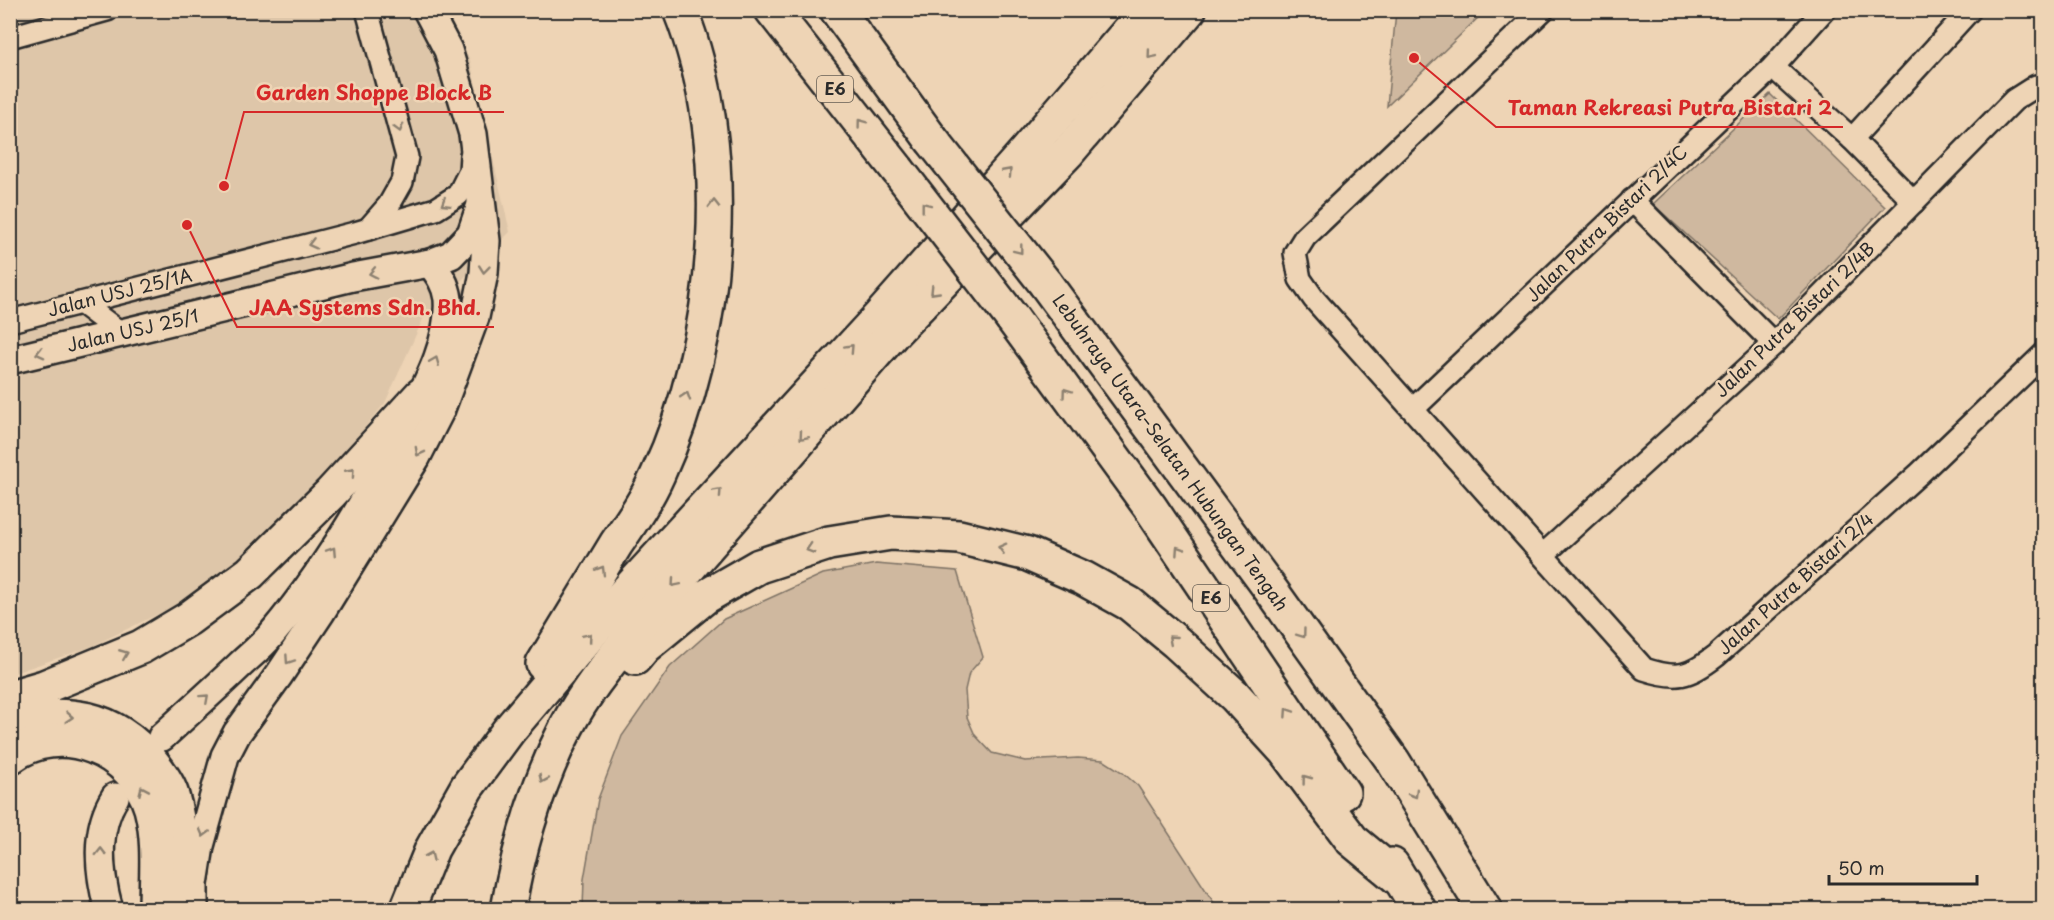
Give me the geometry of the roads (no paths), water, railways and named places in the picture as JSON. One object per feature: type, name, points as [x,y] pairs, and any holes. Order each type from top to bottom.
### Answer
[{"type":"highway","points":[[509,730],[521,700],[658,475],[677,424],[701,341],[713,249],[715,201],[712,150],[703,80],[680,10]]},
{"type":"highway","name":"E6","points":[[772,10],[1012,318],[1150,507],[1411,896]]},
{"type":"highway","name":"Lebuhraya Utara–Selatan Hubungan Tengah","points":[[837,10],[931,139],[1045,283],[1268,586],[1394,761],[1485,909]]},
{"type":"highway","points":[[858,10],[892,86]]},
{"type":"highway","points":[[407,909],[432,849],[461,797],[509,730],[625,592],[880,316],[1147,10]]},
{"type":"highway","points":[[508,909],[523,838],[536,796],[567,726],[598,679],[654,607],[895,332],[1068,152],[1189,10]]},
{"type":"highway","points":[[10,697],[44,687],[141,646],[188,619],[242,580],[330,494],[421,395]]},
{"type":"highway","points":[[567,726],[587,713],[644,647],[705,597],[759,566],[829,543],[891,533],[959,537],[1028,554],[1083,578],[1130,604],[1236,696],[1286,752],[1352,840],[1411,896]]},
{"type":"highway","points":[[10,720],[67,715],[96,721],[140,747],[158,769],[172,794],[179,828],[179,909]]},
{"type":"highway","points":[[10,757],[21,749],[44,741],[76,740],[103,750],[137,777],[151,808],[157,847],[156,909]]},
{"type":"street","points":[[10,37],[107,10]]},
{"type":"street","points":[[367,10],[407,157],[402,182],[389,205],[368,229]]},
{"type":"street","points":[[194,909],[194,884],[200,846],[225,756],[237,733],[279,675],[358,553],[416,458],[444,400],[475,317],[484,273],[486,241],[473,134],[448,50],[427,10]]},
{"type":"street","name":"Jalan Putra Bistari 2/4","points":[[1543,10],[1305,237],[1295,253],[1300,279],[1314,299],[1644,669],[1673,676],[1702,667],[1920,473],[2043,354]]},
{"type":"street","name":"Jalan Putra Bistari 2/4C","points":[[1413,409],[1773,68],[1824,10]]},
{"type":"street","points":[[1852,139],[1970,10]]},
{"type":"street","points":[[1773,68],[1852,139],[1914,202]]},
{"type":"street","name":"Jalan Putra Bistari 2/4B","points":[[1543,555],[1774,344],[2014,100],[2036,86],[2043,87]]},
{"type":"street","name":"Jalan USJ 25/1A","points":[[10,321],[368,229],[436,209],[458,195],[470,171],[473,134]]},
{"type":"street","points":[[1632,200],[1774,344]]},
{"type":"street","name":"Jalan USJ 25/1","points":[[10,360],[353,277],[430,262],[451,255],[471,234],[482,204]]},
{"type":"street","points":[[162,737],[270,636],[304,593],[389,458],[421,395],[439,351],[446,321],[448,297],[443,279],[430,262]]},
{"type":"street","points":[[81,303],[122,334]]},
{"type":"street","points":[[109,909],[101,870],[101,839],[106,811],[115,797]]},
{"type":"place","name":"Taman Rekreasi Putra Bistari 2","points":[[1414,58]]},
{"type":"place","name":"Garden Shoppe Block B","points":[[224,186]]},
{"type":"place","name":"JAA Systems Sdn. Bhd.","points":[[187,225]]}]
